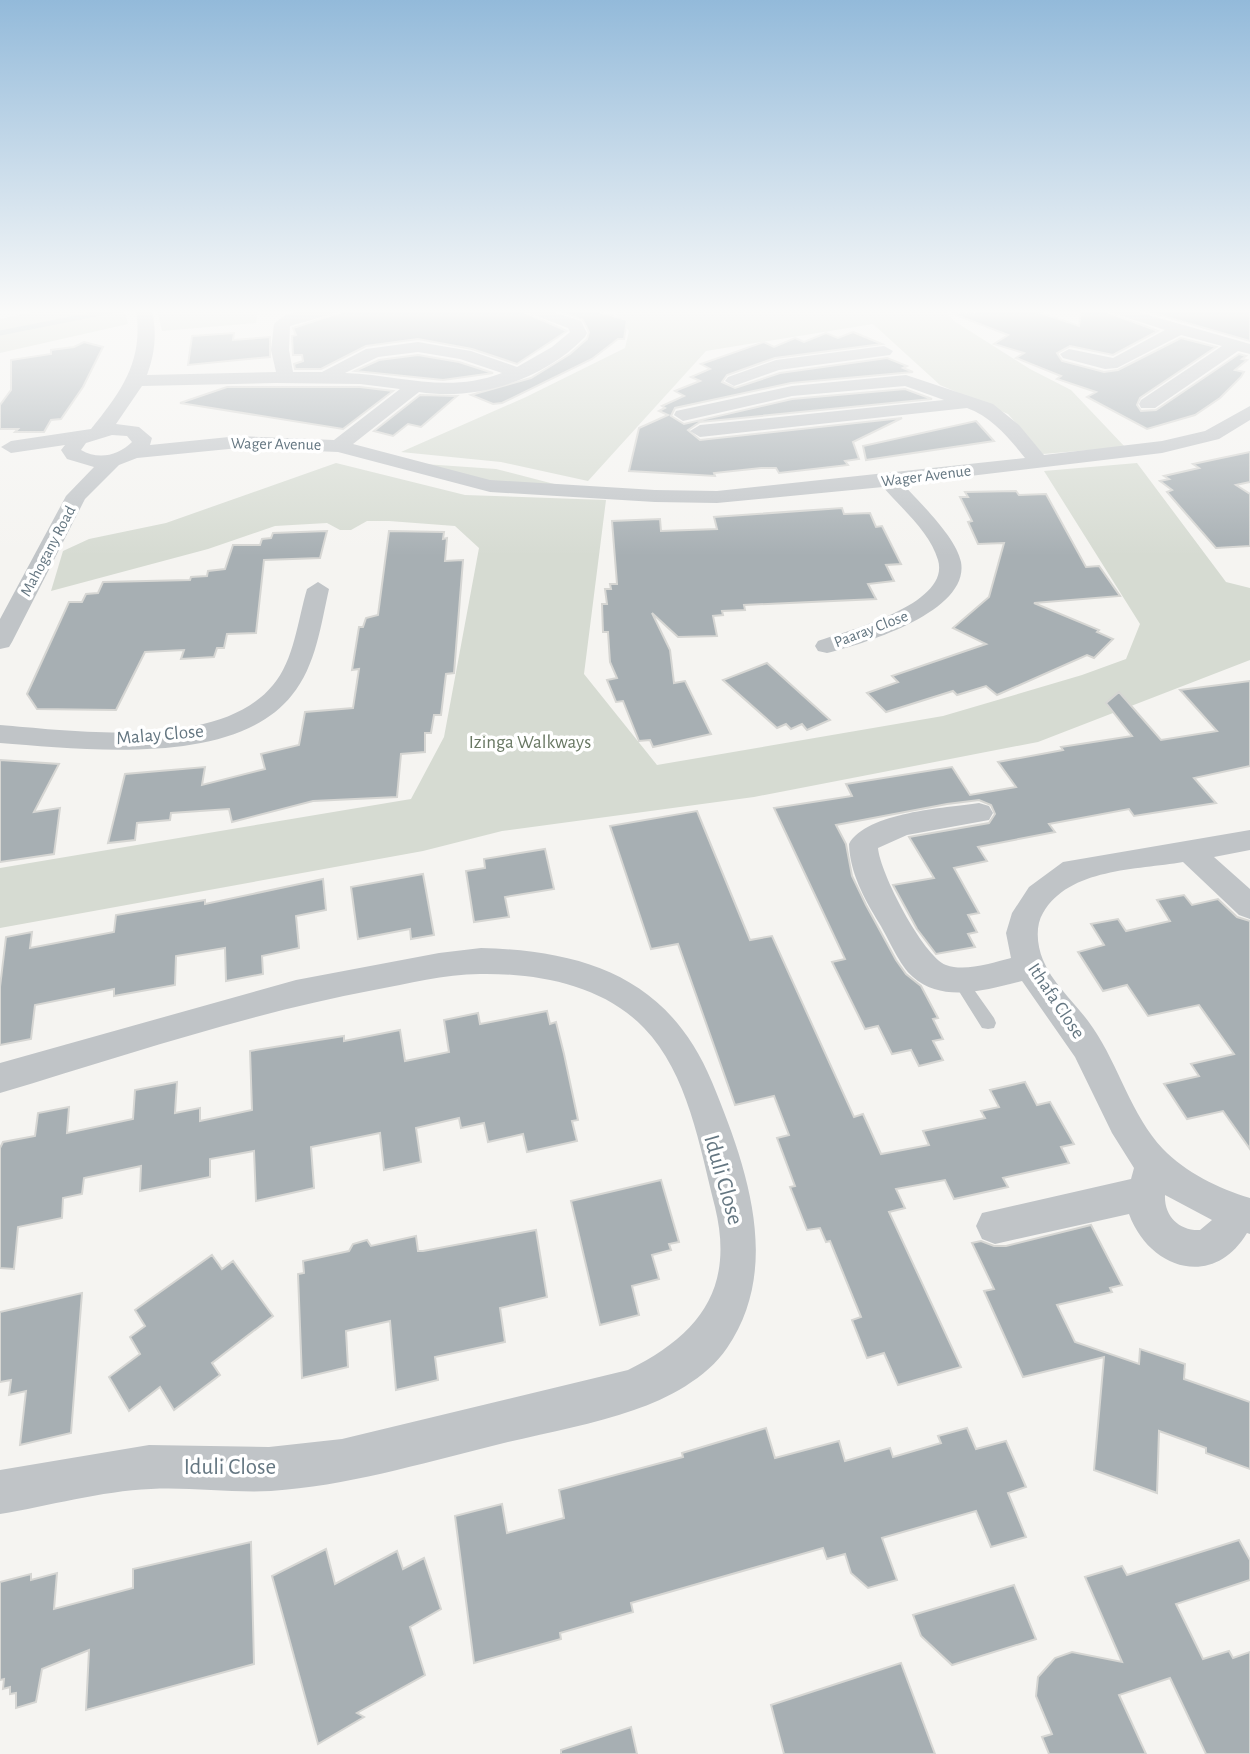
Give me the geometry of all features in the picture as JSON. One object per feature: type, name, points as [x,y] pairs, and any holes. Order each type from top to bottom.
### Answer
[{"type":"street","points":[[76,456],[73,445],[93,433],[122,407],[130,392]]},
{"type":"street","points":[[338,446],[408,392]]},
{"type":"street","points":[[789,392],[688,423],[844,415],[971,402]]},
{"type":"street","points":[[794,392],[844,415]]},
{"type":"street","points":[[941,392],[971,402],[1000,418],[1040,463]]},
{"type":"street","points":[[1148,404],[1169,392]]},
{"type":"street","points":[[122,407],[134,440]]},
{"type":"street","name":"Wager Avenue","points":[[134,440],[197,445],[239,442],[338,446],[490,486],[655,496],[726,496],[1040,463],[1187,443],[1226,428],[1250,412]]},
{"type":"street","points":[[6,447],[93,433],[134,440]]},
{"type":"street","points":[[6,447],[113,460],[134,440]]},
{"type":"street","name":"Mahogany Road","points":[[76,456],[76,496]]},
{"type":"street","name":"Mahogany Road","points":[[0,642],[76,496],[113,460]]},
{"type":"street","name":"Paaray Close","points":[[827,646],[907,616],[941,593],[949,579],[949,559],[921,518],[888,480]]},
{"type":"street","name":"Malay Close","points":[[0,734],[107,740],[187,736],[250,719],[282,692],[299,659],[318,589]]},
{"type":"street","points":[[979,813],[914,823],[874,835],[863,844],[862,854],[876,887],[924,968],[936,977],[960,981],[1029,967]]},
{"type":"street","name":"Ithafa Close","points":[[1243,1214],[1182,1184],[1149,1178],[1137,1142],[1086,1045],[1029,967],[1022,930],[1030,906],[1059,877],[1073,870],[1192,852],[1250,840]]},
{"type":"street","points":[[1192,852],[1250,907]]},
{"type":"street","name":"Iduli Close","points":[[0,1078],[326,985],[478,961],[547,966],[580,973],[608,987],[634,1003],[672,1037],[691,1074],[729,1187],[739,1232],[738,1277],[723,1313],[702,1347],[674,1369],[634,1390],[342,1461],[269,1469],[149,1467],[0,1492]]},
{"type":"street","points":[[995,1226],[1149,1178],[1146,1211],[1154,1226],[1167,1239],[1187,1249],[1208,1248],[1243,1214]]},
{"type":"lane","points":[[960,981],[988,1023]]},
{"type":"green space","points":[[536,392],[669,392],[588,481],[501,462],[401,452]]},
{"type":"green space","points":[[956,392],[1073,392],[1125,447],[1043,454],[1008,414]]},
{"type":"green space","name":"Izinga Walkways","points":[[336,463],[465,495],[606,500],[584,674],[657,765],[943,716],[1082,675],[1126,659],[1140,624],[1044,471],[1137,463],[1226,582],[1250,588],[1250,660],[1038,742],[754,797],[502,831],[423,851],[0,928],[0,868],[411,799],[444,737],[479,548],[455,526],[367,521],[351,530],[340,530],[327,523],[275,526],[208,549],[51,591],[63,551],[89,539],[166,523]]},
{"type":"green space","points":[[424,464],[496,469],[558,485],[492,483]]},
{"type":"building","points":[[10,392],[80,392],[61,419],[51,420],[44,432],[0,429],[0,405]]},
{"type":"building","points":[[213,392],[392,392],[343,429],[180,403]]},
{"type":"building","points":[[482,392],[525,392],[502,403],[493,404],[471,395]]},
{"type":"building","points":[[677,392],[750,392],[675,408],[671,416],[684,424],[792,399],[873,392],[913,392],[932,399],[700,422],[688,430],[700,440],[902,418],[853,442],[859,459],[845,461],[848,465],[779,473],[776,468],[761,468],[714,473],[715,476],[629,471],[639,428],[668,415],[659,411],[665,408],[662,406],[684,396]]},
{"type":"building","points":[[1096,392],[1149,392],[1140,398],[1137,405],[1141,411],[1156,410],[1183,392],[1226,392],[1195,415],[1147,429],[1087,397]]},
{"type":"building","points":[[420,395],[457,396],[421,427],[408,424],[393,436],[374,431]]},
{"type":"building","points":[[976,421],[994,441],[866,460],[863,446]]},
{"type":"building","points":[[1250,452],[1250,482],[1236,485],[1250,494],[1250,546],[1216,548],[1167,492],[1172,490],[1160,481],[1169,479],[1164,476],[1199,468],[1193,464]]},
{"type":"building","points":[[1016,491],[1019,495],[1046,494],[1086,567],[1099,566],[1120,596],[1034,603],[1099,630],[1097,632],[1113,639],[1094,658],[1087,655],[997,695],[986,686],[957,695],[953,691],[886,712],[867,693],[898,682],[892,676],[986,644],[953,628],[989,597],[1004,543],[978,544],[968,522],[972,521],[960,497],[968,497],[965,492]]},
{"type":"building","points":[[842,508],[844,514],[870,513],[876,527],[882,526],[901,564],[886,565],[894,581],[868,584],[876,599],[744,605],[745,610],[722,611],[723,615],[713,616],[717,636],[678,637],[652,613],[670,650],[674,683],[685,681],[711,734],[653,747],[650,740],[639,741],[623,701],[616,702],[607,680],[617,678],[610,662],[608,632],[603,632],[602,604],[607,604],[605,589],[611,589],[610,584],[617,584],[612,521],[660,519],[661,531],[717,529],[714,517]]},
{"type":"building","points":[[327,531],[320,558],[264,560],[256,633],[227,634],[224,648],[217,648],[214,657],[181,659],[184,650],[145,652],[116,710],[37,709],[27,694],[69,602],[82,602],[86,594],[98,593],[103,582],[190,580],[191,577],[207,576],[208,571],[225,569],[233,545],[260,545],[262,539],[271,538],[273,533]]},
{"type":"building","points":[[389,531],[444,532],[443,539],[447,538],[445,561],[463,560],[454,673],[446,674],[441,715],[434,715],[431,733],[425,733],[425,752],[401,754],[397,797],[313,801],[232,822],[229,809],[171,813],[170,820],[137,823],[135,840],[108,843],[125,774],[205,767],[202,785],[265,769],[261,754],[299,745],[305,712],[353,708],[359,669],[352,670],[359,627],[363,627],[366,618],[378,615]]},
{"type":"building","points":[[767,663],[830,720],[807,730],[802,724],[791,729],[786,724],[777,728],[723,680]]},
{"type":"building","points":[[1250,681],[1250,766],[1194,778],[1216,803],[1134,816],[1129,809],[1049,824],[1055,832],[978,847],[987,861],[954,868],[979,913],[968,915],[977,932],[968,934],[975,947],[936,954],[917,929],[893,885],[934,878],[909,837],[989,823],[995,814],[991,805],[979,800],[947,804],[836,825],[846,844],[852,876],[866,905],[896,960],[906,974],[921,986],[938,1018],[933,1019],[943,1039],[933,1041],[943,1060],[919,1066],[911,1050],[892,1054],[878,1026],[865,1029],[832,962],[845,959],[774,808],[852,796],[846,784],[952,767],[970,795],[1016,787],[998,762],[1063,750],[1061,747],[1132,736],[1106,703],[1119,692],[1161,740],[1217,731],[1180,690]]},
{"type":"building","points":[[0,760],[59,764],[34,812],[60,808],[54,854],[0,862]]},
{"type":"building","points":[[697,811],[750,940],[772,936],[854,1117],[863,1114],[881,1154],[929,1145],[923,1131],[985,1118],[981,1111],[999,1107],[990,1090],[1025,1082],[1037,1105],[1050,1102],[1074,1144],[1061,1147],[1069,1163],[1003,1178],[1008,1187],[954,1199],[945,1180],[896,1189],[905,1208],[889,1212],[961,1367],[898,1385],[884,1353],[867,1358],[852,1320],[861,1317],[830,1241],[826,1242],[820,1228],[807,1230],[790,1187],[795,1186],[777,1138],[789,1135],[774,1096],[735,1105],[678,944],[651,949],[610,826]]},
{"type":"building","points":[[545,849],[554,889],[505,897],[509,917],[474,922],[466,871],[485,868],[484,859]]},
{"type":"building","points":[[423,874],[434,935],[411,939],[410,929],[358,939],[351,887]]},
{"type":"building","points":[[323,879],[326,910],[296,916],[299,948],[262,956],[263,974],[226,981],[225,948],[176,956],[175,985],[114,996],[114,989],[35,1005],[31,1039],[0,1045],[0,987],[6,937],[32,932],[30,948],[114,932],[116,915],[205,900],[205,904]]},
{"type":"building","points":[[1184,895],[1192,905],[1218,899],[1237,917],[1250,921],[1250,1149],[1223,1111],[1187,1119],[1164,1084],[1199,1076],[1191,1064],[1234,1054],[1199,1005],[1148,1016],[1127,985],[1103,991],[1078,952],[1104,945],[1091,924],[1118,919],[1126,931],[1170,921],[1157,900]]},
{"type":"building","points":[[547,1011],[550,1024],[556,1022],[564,1054],[578,1120],[572,1121],[577,1141],[527,1152],[523,1134],[488,1142],[484,1123],[461,1128],[459,1118],[416,1128],[421,1162],[384,1170],[380,1133],[311,1147],[314,1188],[256,1201],[254,1151],[210,1159],[210,1177],[140,1191],[141,1166],[84,1178],[82,1194],[63,1198],[62,1218],[18,1227],[14,1269],[0,1268],[0,1148],[3,1142],[35,1136],[38,1113],[69,1107],[67,1133],[133,1119],[135,1090],[177,1082],[175,1113],[200,1108],[200,1121],[252,1110],[250,1051],[344,1036],[344,1041],[400,1030],[405,1061],[449,1052],[444,1020],[478,1013],[480,1024]]},
{"type":"building","points":[[661,1180],[679,1242],[669,1244],[671,1250],[652,1255],[659,1279],[632,1286],[639,1315],[600,1325],[571,1201]]},
{"type":"building","points":[[1091,1225],[1122,1285],[1110,1288],[1112,1292],[1057,1305],[1075,1342],[1139,1364],[1140,1349],[1185,1364],[1184,1379],[1250,1402],[1250,1469],[1206,1453],[1206,1448],[1159,1431],[1157,1493],[1094,1470],[1104,1357],[1023,1377],[984,1291],[994,1289],[972,1243],[981,1241],[994,1246],[1006,1246]]},
{"type":"building","points":[[536,1230],[547,1297],[500,1308],[505,1342],[435,1357],[438,1380],[396,1390],[390,1321],[346,1331],[348,1367],[302,1378],[298,1274],[304,1273],[303,1261],[349,1251],[353,1244],[367,1240],[371,1246],[416,1236],[418,1251],[423,1251]]},
{"type":"building","points":[[212,1255],[222,1269],[233,1261],[273,1316],[212,1363],[220,1375],[174,1410],[160,1387],[129,1411],[109,1377],[140,1354],[130,1337],[145,1326],[135,1310]]},
{"type":"building","points":[[82,1293],[71,1433],[20,1445],[26,1391],[9,1395],[11,1380],[0,1382],[0,1312]]},
{"type":"building","points":[[766,1428],[775,1458],[839,1441],[845,1461],[890,1448],[893,1457],[941,1443],[938,1436],[967,1428],[976,1449],[1006,1441],[1026,1487],[1008,1493],[1026,1537],[991,1547],[976,1511],[882,1538],[897,1580],[868,1588],[851,1573],[845,1554],[827,1559],[823,1548],[631,1603],[633,1612],[560,1633],[561,1639],[474,1663],[455,1516],[502,1504],[507,1533],[564,1518],[559,1490],[683,1457],[682,1453]]},
{"type":"building","points":[[1239,1540],[1250,1560],[1250,1580],[1176,1604],[1203,1659],[1229,1651],[1233,1658],[1250,1652],[1250,1754],[1206,1754],[1170,1678],[1119,1695],[1146,1754],[1049,1754],[1042,1737],[1052,1734],[1036,1696],[1038,1677],[1055,1658],[1072,1652],[1122,1662],[1085,1577],[1122,1566],[1127,1575]]},
{"type":"building","points":[[251,1542],[254,1664],[86,1710],[89,1650],[42,1669],[36,1702],[16,1708],[16,1693],[10,1694],[10,1687],[3,1689],[4,1679],[0,1680],[0,1582],[31,1574],[31,1580],[57,1573],[54,1609],[133,1588],[133,1569]]},
{"type":"building","points":[[326,1549],[335,1584],[397,1551],[403,1569],[424,1558],[441,1609],[410,1627],[425,1675],[357,1713],[364,1717],[318,1744],[272,1576]]},
{"type":"building","points":[[1014,1585],[1036,1639],[952,1665],[921,1636],[913,1615]]},
{"type":"building","points":[[901,1663],[935,1754],[784,1754],[771,1705]]},
{"type":"building","points":[[631,1727],[637,1754],[561,1754],[561,1750]]}]
